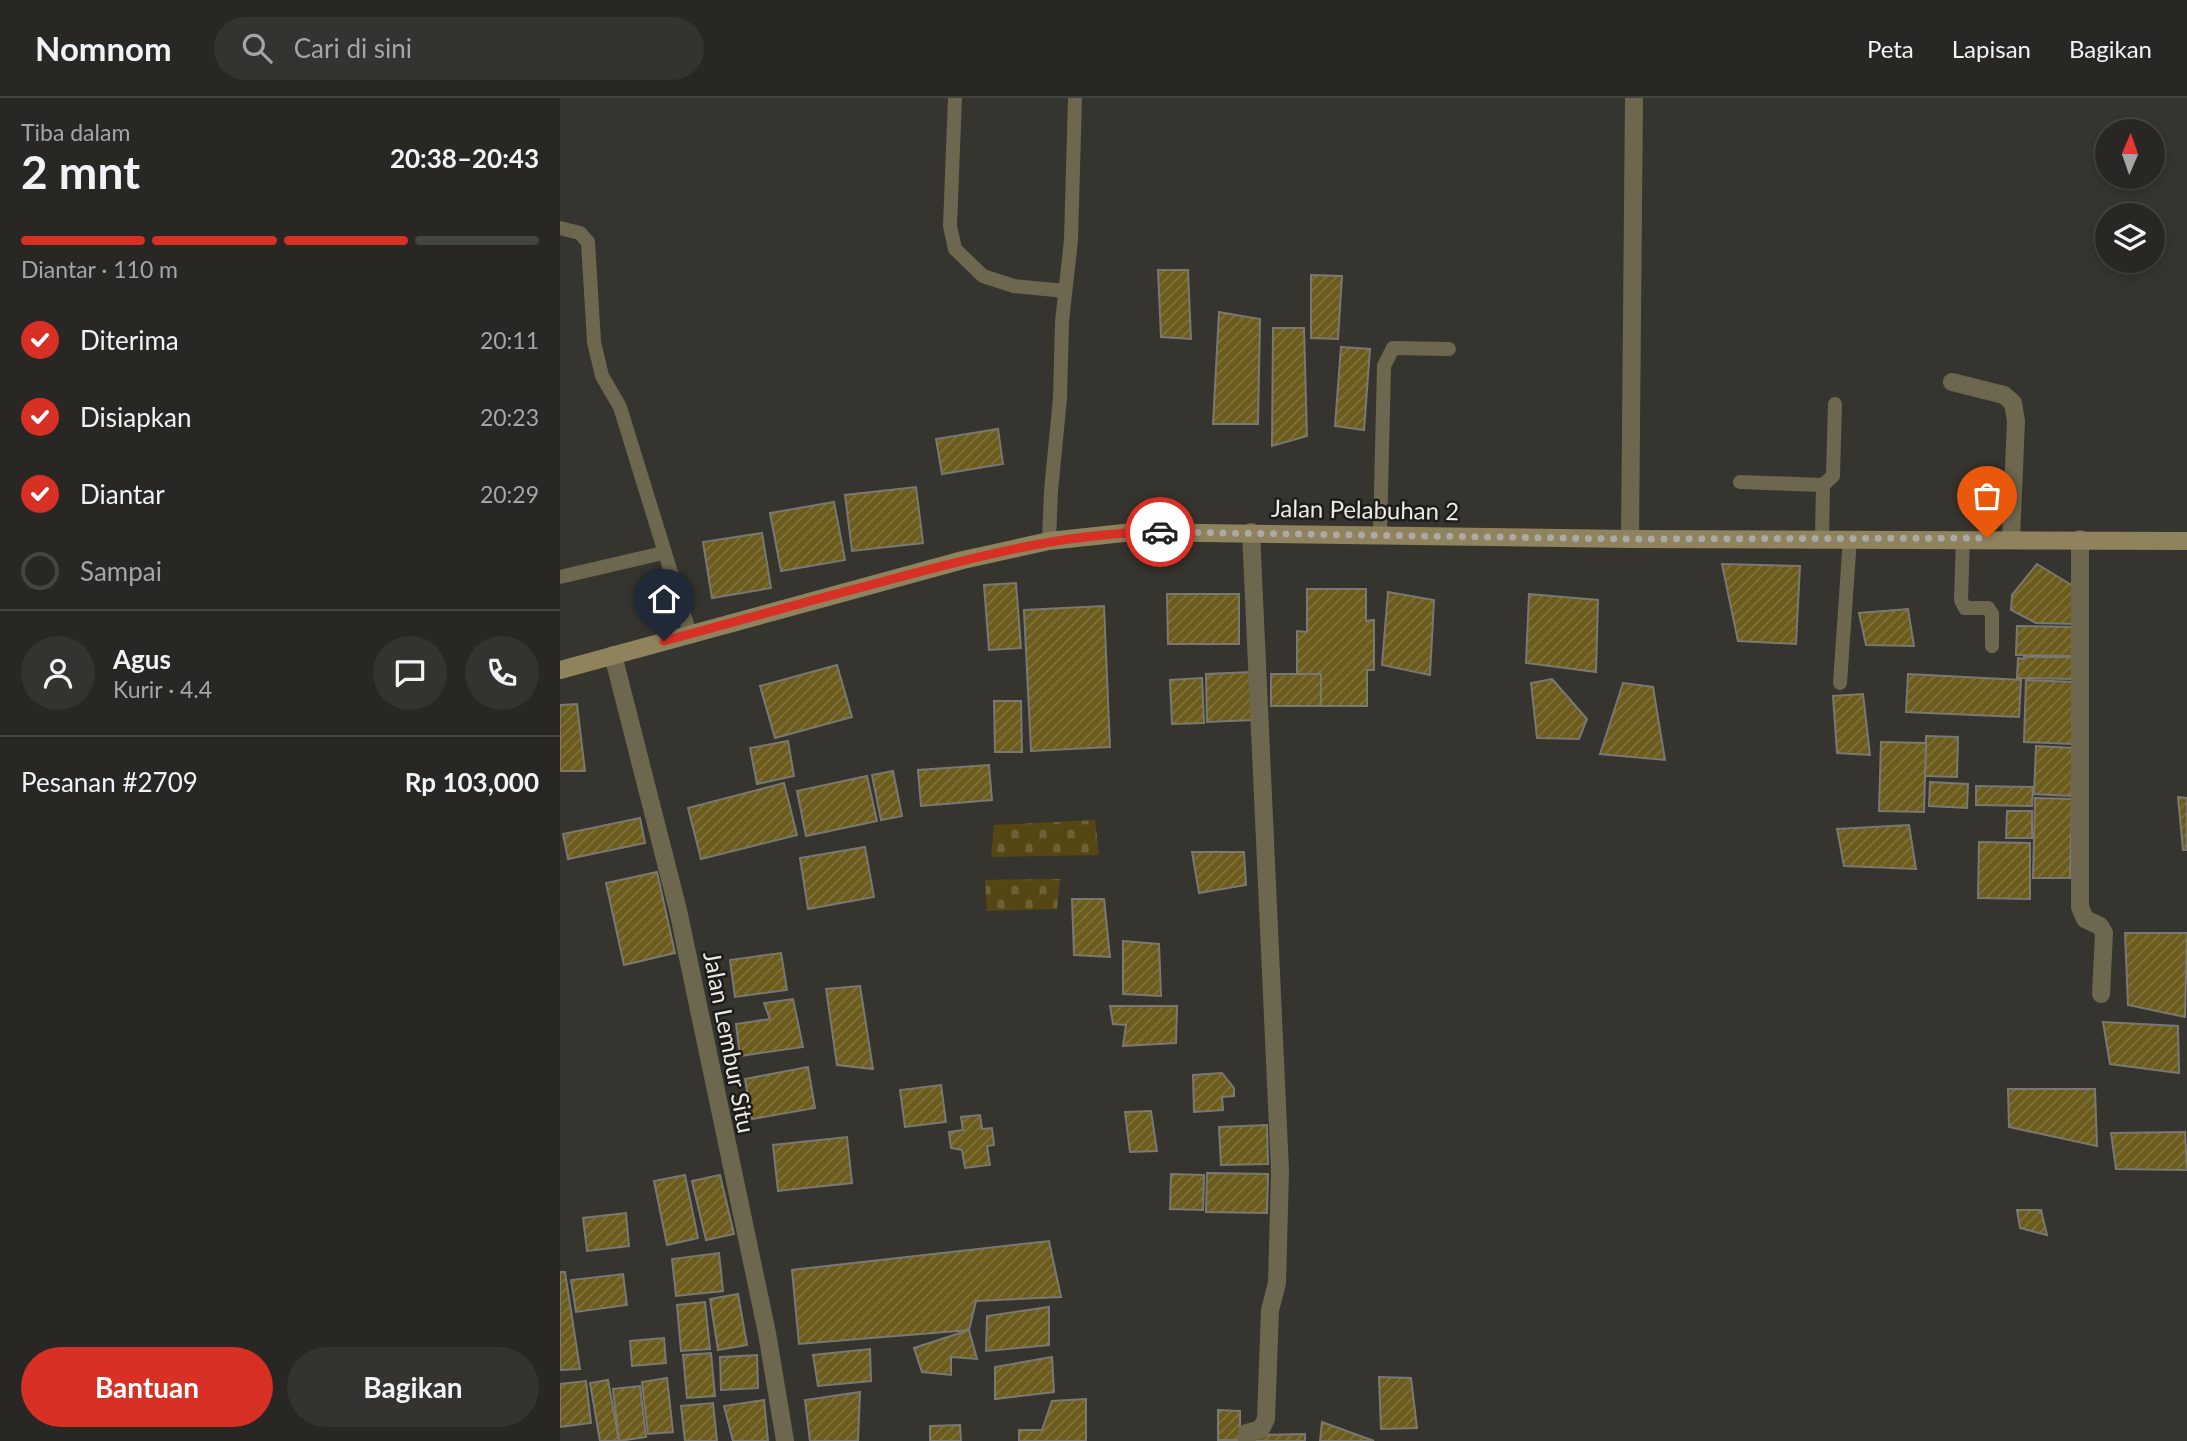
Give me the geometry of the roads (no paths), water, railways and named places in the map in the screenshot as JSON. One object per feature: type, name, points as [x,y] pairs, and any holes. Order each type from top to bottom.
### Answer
[{"type":"main road","name":"Jalan Pelabuhan 2","points":[[560,670],[963,560],[1049,541],[1133,532],[1630,539],[2011,538],[2187,541]]},
{"type":"street","points":[[1630,539],[1634,98]]},
{"type":"street","points":[[1952,382],[2004,395],[2013,403],[2015,421],[2011,538]]},
{"type":"street","points":[[1247,1441],[1247,1433],[1261,1429],[1266,1419],[1270,1310],[1277,1283],[1280,1171],[1251,532]]},
{"type":"street","points":[[2080,539],[2080,907],[2085,919],[2100,926],[2104,933],[2101,994]]},
{"type":"street","name":"Jalan Lembur Situ","points":[[613,655],[678,910],[766,1333],[785,1441]]},
{"type":"lane","points":[[955,98],[950,226],[955,249],[983,276],[1014,286],[1065,291]]},
{"type":"lane","points":[[1049,541],[1065,291],[1072,240],[1075,98]]},
{"type":"lane","points":[[560,228],[580,233],[588,242],[594,342],[602,376],[620,407],[690,634]]},
{"type":"lane","points":[[1380,534],[1384,366],[1393,348],[1449,349]]},
{"type":"lane","points":[[1740,482],[1823,485],[1833,476],[1835,404]]},
{"type":"lane","points":[[1822,538],[1823,485]]},
{"type":"lane","points":[[1840,683],[1850,538]]},
{"type":"lane","points":[[1963,538],[1961,600],[1965,608],[1988,608],[1992,614],[1992,646]]},
{"type":"lane","points":[[560,578],[663,553]]}]
